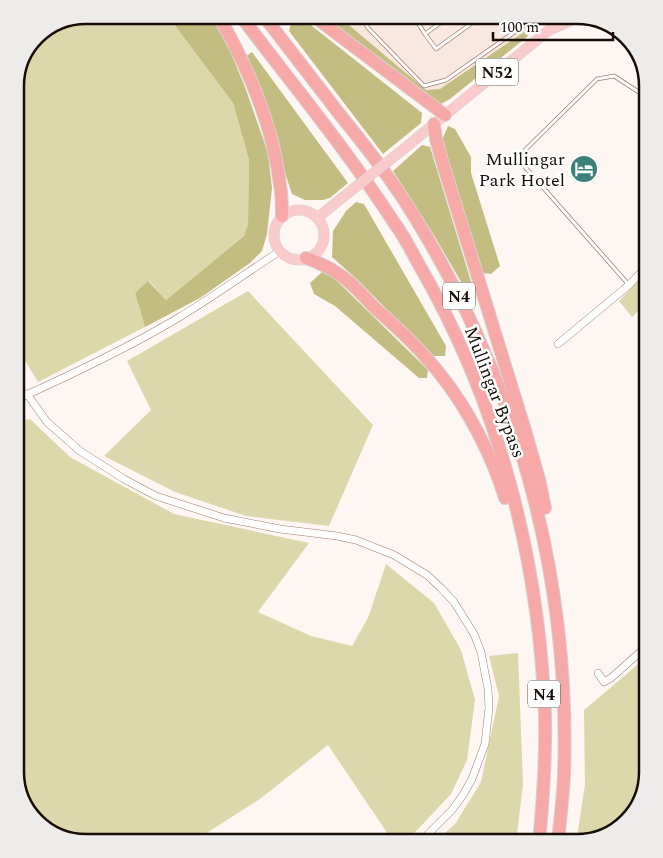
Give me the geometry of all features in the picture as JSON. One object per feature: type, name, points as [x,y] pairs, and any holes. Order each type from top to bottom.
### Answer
[{"type":"highway","points":[[223,24],[234,43],[264,114],[278,170],[282,216]]},
{"type":"highway","name":"Mullingar Bypass","points":[[247,24],[353,163],[396,225],[440,303],[483,400],[503,459],[521,525],[537,614],[545,717],[545,774],[540,834]]},
{"type":"highway","name":"Mullingar Bypass","points":[[270,24],[403,199],[458,294],[486,356],[506,407],[537,508],[558,623],[563,688],[564,740],[564,776],[559,834]]},
{"type":"highway","points":[[324,24],[445,115]]},
{"type":"highway","name":"N4","points":[[434,124],[442,161],[508,372],[539,479],[562,607],[558,623]]},
{"type":"highway","name":"N4","points":[[306,258],[336,272],[400,330],[441,374],[459,401],[477,432],[500,481],[537,614]]},
{"type":"main road","name":"N52","points":[[317,218],[550,30],[555,24]]},
{"type":"main road","name":"N52","points":[[550,30],[563,24]]},
{"type":"main road","points":[[296,210],[304,210],[317,218],[321,225],[323,241],[314,254],[299,259],[291,258],[280,251],[275,243],[274,228],[282,216],[296,210]]},
{"type":"street","points":[[24,396],[130,346],[214,295],[280,251]]},
{"type":"street","points":[[558,344],[629,286],[639,275]]},
{"type":"street","points":[[27,394],[47,422],[80,451],[124,480],[156,496],[224,518],[280,529],[356,540],[394,555],[427,575],[454,602],[474,634],[481,652],[488,689],[489,708],[484,744],[472,779],[452,810],[428,834]]},
{"type":"street","points":[[598,673],[604,682],[639,653]]},
{"type":"lane","points":[[366,24],[424,86],[446,80],[526,24]]},
{"type":"lane","points":[[419,24],[436,49],[471,24]]},
{"type":"lane","points":[[425,34],[439,24]]},
{"type":"lane","points":[[629,286],[525,168],[525,150],[597,79],[614,76],[639,92]]},
{"type":"shaded area","points":[[174,24],[233,103],[249,160],[248,224],[244,236],[166,300],[149,281],[135,293],[145,327],[38,382],[24,359],[24,81],[28,62],[34,51],[51,34],[73,25]]},
{"type":"shaded area","points":[[174,24],[216,24],[226,41],[245,87],[268,153],[272,188],[267,234],[262,251],[250,263],[200,298],[145,327],[135,293],[148,281],[166,300],[244,236],[248,224],[249,160],[233,103]]},
{"type":"shaded area","points":[[291,24],[310,24],[422,113],[421,123],[383,154],[289,31]]},
{"type":"shaded area","points":[[332,24],[348,24],[426,90],[440,89],[524,32],[528,36],[450,99],[441,104],[428,98]]},
{"type":"shaded area","points":[[345,24],[543,24],[450,99],[441,104]]},
{"type":"shaded area","points":[[252,52],[348,183],[330,198],[305,200],[292,194],[261,90],[246,56]]},
{"type":"shaded area","points":[[448,126],[455,129],[471,157],[471,173],[500,266],[491,274],[483,273],[442,140]]},
{"type":"shaded area","points":[[422,145],[430,147],[476,298],[471,299],[435,237],[393,171]]},
{"type":"shaded area","points":[[356,202],[364,204],[446,346],[445,356],[432,356],[361,283],[332,257],[333,231],[346,211]]},
{"type":"shaded area","points":[[322,272],[334,278],[428,370],[427,378],[419,378],[335,306],[314,294],[310,283]]},
{"type":"shaded area","points":[[639,280],[639,310],[632,317],[619,301]]},
{"type":"shaded area","points":[[248,291],[373,425],[329,526],[246,516],[175,492],[104,456],[151,410],[127,361]]},
{"type":"shaded area","points":[[30,419],[70,457],[174,514],[309,543],[258,612],[311,636],[352,646],[368,618],[386,564],[434,603],[461,650],[475,700],[467,760],[451,794],[413,834],[388,834],[328,745],[260,799],[205,834],[77,834],[58,828],[39,813],[30,800],[24,781],[24,420]]},
{"type":"shaded area","points":[[518,653],[523,784],[517,834],[444,834],[455,824],[481,782],[499,696],[489,656]]},
{"type":"shaded area","points":[[639,664],[639,781],[637,789],[629,807],[612,824],[601,830],[577,834],[585,785],[584,710]]},
{"type":"place","name":"Mullingar Park Hotel","points":[[584,169]]}]
